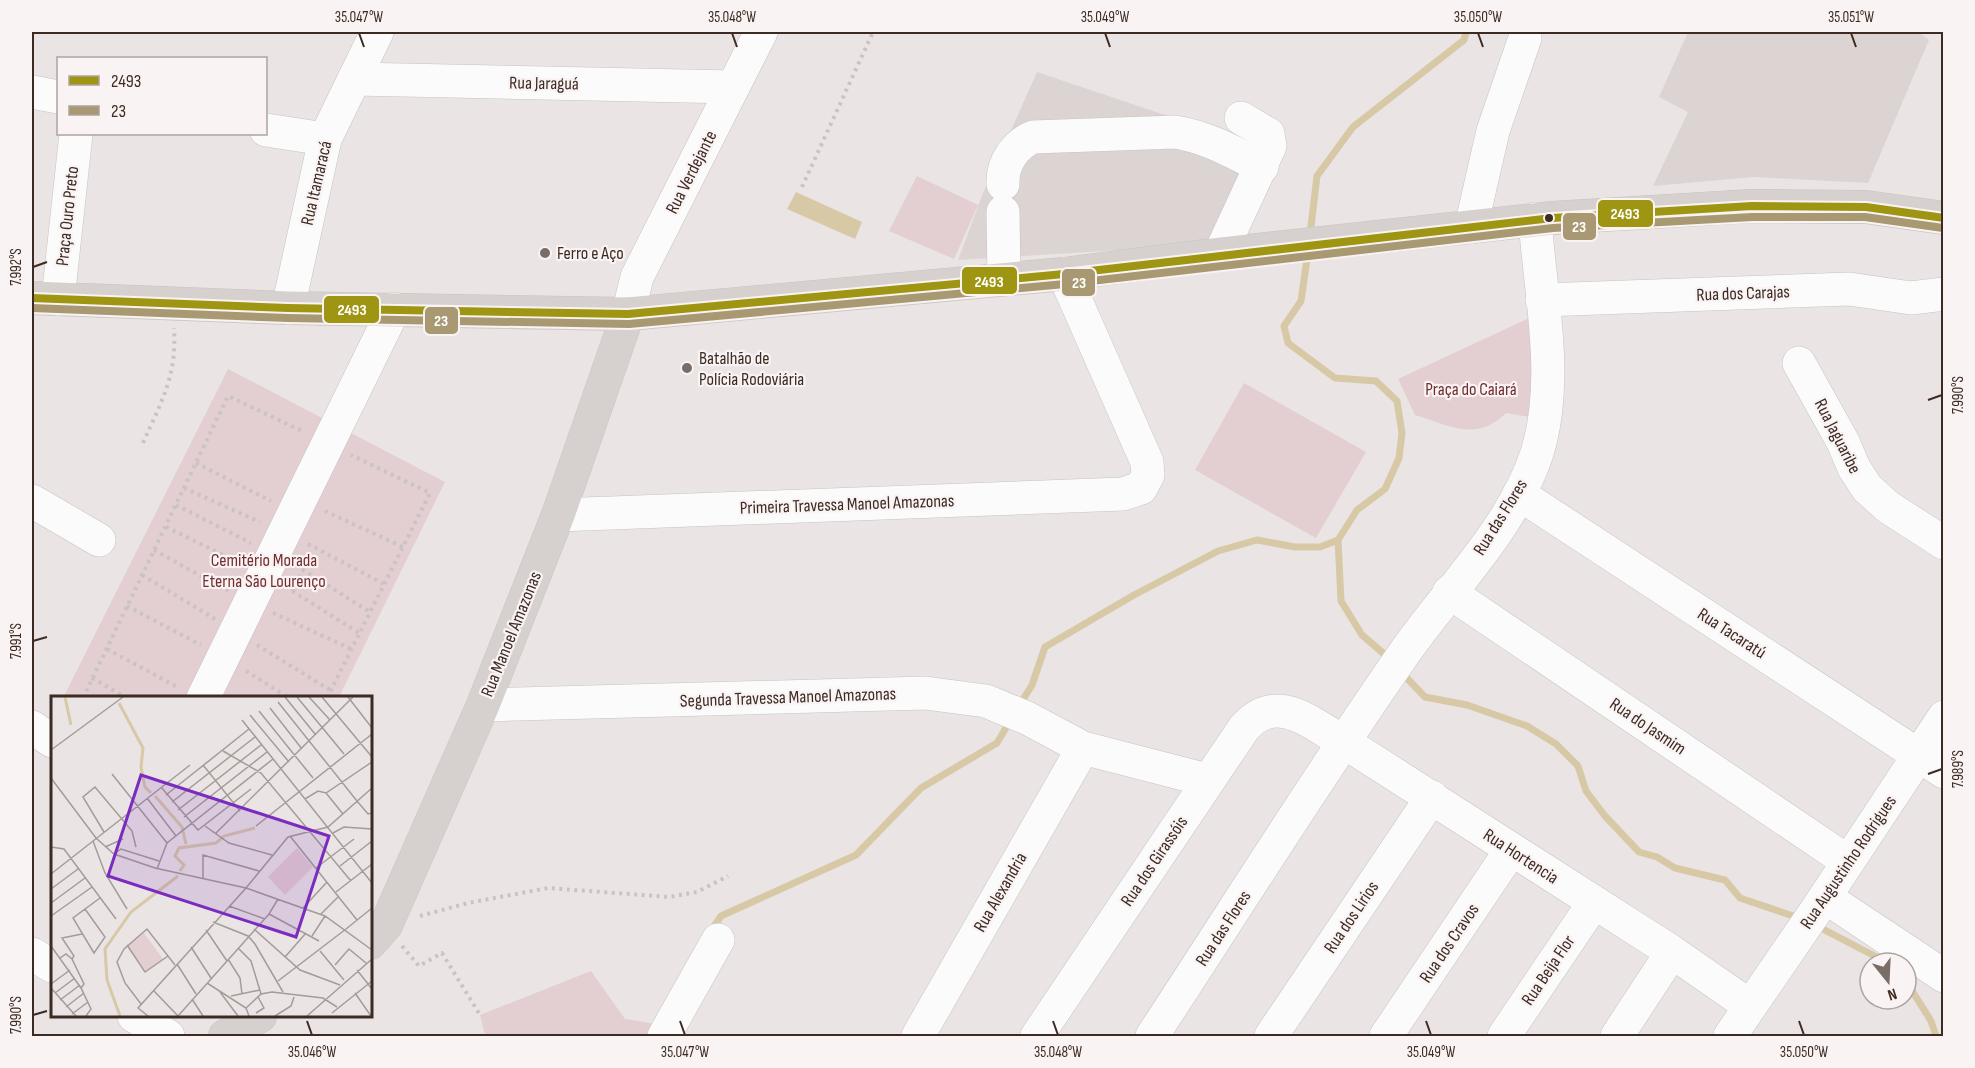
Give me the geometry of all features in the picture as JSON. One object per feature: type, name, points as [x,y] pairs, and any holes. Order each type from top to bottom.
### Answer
[{"type":"main road","points":[[45,299],[288,308],[628,314],[1064,274],[1288,246],[1535,219],[1752,206],[1866,207],[1944,218]]},
{"type":"main road","name":"Rua Manoel Amazonas","points":[[374,939],[483,705],[558,515],[628,314]]},
{"type":"main road","points":[[225,1036],[258,1017]]},
{"type":"street","name":"Rua Itamaracá","points":[[288,308],[325,139],[377,32]]},
{"type":"street","name":"Rua Verdejante","points":[[628,314],[637,277],[761,32]]},
{"type":"street","points":[[1471,227],[1493,131],[1525,38]]},
{"type":"street","name":"Rua Jaraguá","points":[[354,79],[733,87]]},
{"type":"street","points":[[32,92],[57,97]]},
{"type":"street","points":[[1220,254],[1270,146],[1268,134],[1241,118]]},
{"type":"street","points":[[267,130],[325,139]]},
{"type":"street","points":[[1004,278],[1002,190],[1021,142],[1034,137],[1175,132],[1197,136],[1216,143],[1262,167]]},
{"type":"street","name":"Praça Ouro Preto","points":[[45,299],[76,135]]},
{"type":"street","name":"Rua das Flores","points":[[1152,1036],[1344,742],[1405,652],[1492,538],[1519,494],[1536,453],[1545,417],[1547,363],[1535,219]]},
{"type":"street","name":"Primeira Travessa Manoel Amazonas","points":[[558,515],[1124,494],[1136,491],[1148,475],[1147,462],[1064,274]]},
{"type":"street","name":"Rua dos Carajas","points":[[1542,300],[1849,289],[1911,298],[1944,294]]},
{"type":"street","points":[[194,695],[273,554],[394,309]]},
{"type":"street","name":"Rua Jaguaribe","points":[[1799,363],[1843,442],[1854,468],[1867,488],[1888,507],[1944,543]]},
{"type":"street","name":"Rua Tacaratú","points":[[1519,494],[1931,764]]},
{"type":"street","points":[[32,501],[99,540]]},
{"type":"street","name":"Rua do Jasmim","points":[[1449,592],[1847,861]]},
{"type":"street","name":"Segunda Travessa Manoel Amazonas","points":[[483,705],[925,693],[986,701],[1016,713],[1083,748]]},
{"type":"street","name":"Rua dos Girassóis","points":[[1037,1036],[1207,780],[1253,718],[1264,711],[1288,711]]},
{"type":"street","name":"Rua Hortencia","points":[[1288,711],[1344,742],[1432,797],[1593,904],[1672,952],[1750,1006]]},
{"type":"street","name":"Rua Augustinho Rodrigues","points":[[1730,1036],[1847,861],[1931,764],[1944,717]]},
{"type":"street","points":[[32,727],[51,740]]},
{"type":"street","points":[[1083,748],[1207,780]]},
{"type":"street","name":"Rua Alexandria","points":[[924,1034],[1083,748]]},
{"type":"street","name":"Rua dos Lirios","points":[[1271,1036],[1432,797]]},
{"type":"street","name":"Rua dos Cravos","points":[[1386,1036],[1511,850]]},
{"type":"street","points":[[1821,903],[1944,976]]},
{"type":"street","name":"Rua Beija Flor","points":[[1504,1036],[1593,904]]},
{"type":"street","points":[[664,1036],[718,940]]},
{"type":"street","points":[[1617,1036],[1672,952]]},
{"type":"street","points":[[32,954],[51,965]]},
{"type":"street","points":[[136,1017],[168,1036]]},
{"type":"path","points":[[802,188],[873,32]]},
{"type":"path","points":[[143,443],[171,383],[175,350],[172,303]]},
{"type":"path","points":[[84,696],[228,396]]},
{"type":"path","points":[[196,463],[296,506],[403,547]]},
{"type":"path","points":[[328,696],[430,493]]},
{"type":"path","points":[[176,505],[273,554]]},
{"type":"path","points":[[292,591],[303,570],[370,612]]},
{"type":"path","points":[[107,649],[194,695]]},
{"type":"path","points":[[92,678],[124,696]]},
{"type":"path","points":[[374,939],[468,903],[548,888],[669,897],[697,892],[728,876]]},
{"type":"path","points":[[374,939],[419,966],[442,953],[480,1015]]},
{"type":"shaded area","points":[[1688,32],[1919,32],[1929,40],[1868,183],[1754,177],[1653,186],[1688,112],[1659,97]]},
{"type":"shaded area","points":[[1037,72],[1165,115],[1249,153],[1219,244],[958,260],[983,193]]},
{"type":"shaded area","points":[[796,192],[862,222],[855,239],[787,209]]},
{"type":"green space","points":[[917,176],[978,205],[954,259],[889,231]]},
{"type":"green space","name":"Praça do Caiará","points":[[1529,318],[1535,418],[1506,413],[1484,427],[1462,429],[1415,415],[1398,379]]},
{"type":"green space","name":"Cemitério Morada Eterna São Lourenço","points":[[228,369],[445,482],[339,696],[64,696]]},
{"type":"green space","points":[[1244,383],[1366,452],[1316,538],[1195,470]]},
{"type":"green space","points":[[591,971],[625,1019],[662,1025],[656,1036],[485,1035],[480,1015]]},
{"type":"waterway","points":[[1310,235],[1317,176],[1353,127],[1464,40],[1466,32]]},
{"type":"waterway","points":[[1019,706],[1032,685],[1045,647],[1134,595],[1218,551],[1257,540],[1295,547],[1320,547],[1338,540],[1357,510],[1385,489],[1399,458],[1402,433],[1397,401],[1376,381],[1335,378],[1288,343],[1284,326],[1301,301],[1308,252]]},
{"type":"waterway","points":[[1338,540],[1341,601],[1362,635],[1390,659]]},
{"type":"waterway","points":[[1401,672],[1425,697],[1467,705],[1527,726],[1556,744],[1578,766],[1586,791],[1605,816],[1639,852],[1657,857],[1675,868],[1725,880],[1740,898],[1799,918]]},
{"type":"waterway","points":[[711,931],[721,916],[856,855],[921,788],[997,743],[1010,721]]},
{"type":"waterway","points":[[1817,926],[1865,951]]},
{"type":"waterway","points":[[1918,1000],[1931,1021],[1936,1036]]},
{"type":"transit line","name":"2493","points":[[32,298],[288,308],[628,314],[1064,274],[1552,218],[1752,206],[1866,207],[1944,218]]},
{"type":"transit line","name":"23","points":[[32,308],[288,318],[629,324],[1065,284],[1553,228],[1752,217],[1865,217],[1943,228]]},
{"type":"place","name":"Ferro e Aço","points":[[545,253]]},
{"type":"place","name":"Batalhão de Polícia Rodoviária","points":[[687,368]]}]
